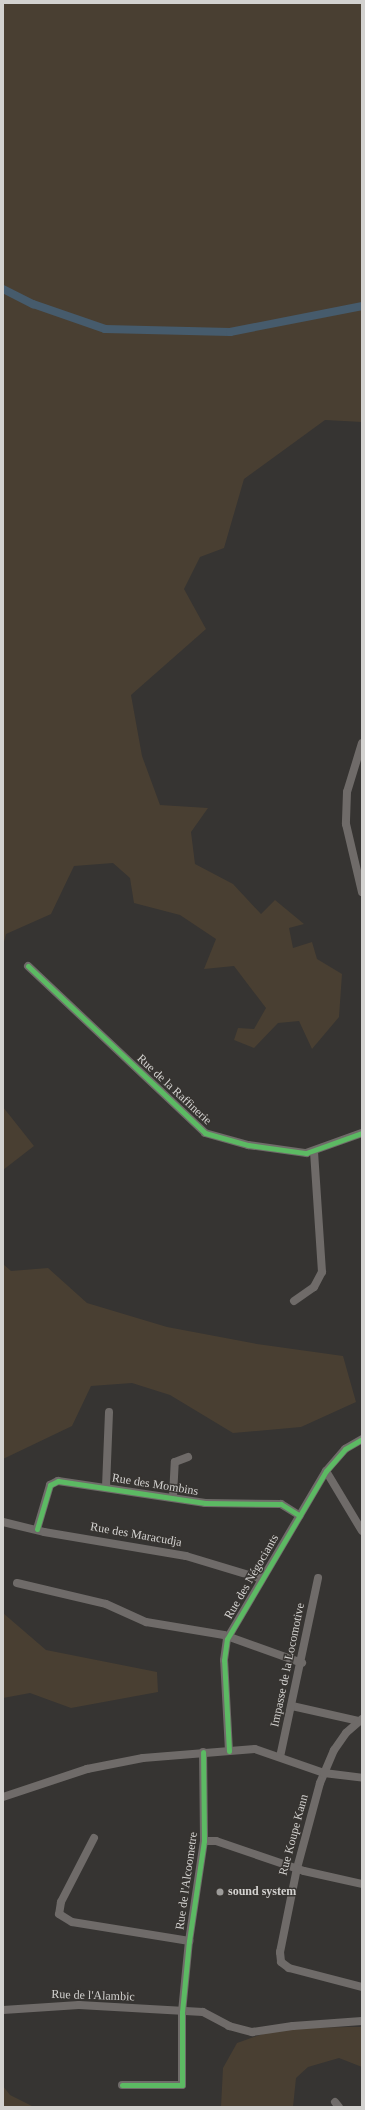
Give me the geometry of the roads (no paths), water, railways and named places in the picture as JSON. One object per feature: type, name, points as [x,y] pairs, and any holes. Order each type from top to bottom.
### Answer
[{"type":"street","points":[[362,743],[347,792],[346,824],[362,892]]},
{"type":"street","name":"Rue de la Raffinerie","points":[[28,966],[205,1134],[248,1145],[298,1153],[314,1152],[362,1133]]},
{"type":"street","points":[[294,1301],[314,1287],[322,1272],[314,1152]]},
{"type":"street","points":[[106,1487],[109,1412]]},
{"type":"street","name":"Rue des Négociants","points":[[229,1751],[224,1660],[228,1637],[326,1471],[345,1449],[362,1439]]},
{"type":"street","points":[[172,1496],[175,1462],[188,1457]]},
{"type":"street","points":[[326,1471],[362,1531]]},
{"type":"street","name":"Rue des Mombins","points":[[37,1529],[54,1482],[106,1487],[217,1504],[281,1504],[300,1516]]},
{"type":"street","name":"Rue des Maracudja","points":[[3,1522],[186,1556],[262,1579]]},
{"type":"street","name":"Impasse de la Locomotive","points":[[280,1757],[302,1663],[318,1578]]},
{"type":"street","points":[[17,1583],[106,1604],[146,1622],[228,1637],[302,1663]]},
{"type":"street","points":[[292,1706],[361,1720]]},
{"type":"street","name":"Rue Koupe Kann","points":[[361,1720],[346,1733],[334,1750],[324,1773],[296,1868],[280,1952],[281,1962],[289,1968],[362,1987]]},
{"type":"street","points":[[3,1796],[87,1769],[143,1758],[255,1749],[324,1773],[362,1778]]},
{"type":"street","name":"Rue de l'Alcoometre","points":[[122,2085],[182,2085],[182,2012],[189,1941],[204,1841],[203,1752]]},
{"type":"street","points":[[94,1838],[61,1902],[59,1914],[72,1922],[189,1941]]},
{"type":"street","points":[[204,1841],[216,1841],[296,1868],[362,1884]]},
{"type":"street","name":"Rue de l'Alambic","points":[[3,2010],[79,2006],[202,2012],[229,2026],[252,2032],[293,2026],[362,2021]]},
{"type":"waterway","points":[[3,289],[33,304],[105,329],[230,332],[362,306]]},
{"type":"place","name":"sound system","points":[[220,1892]]}]
